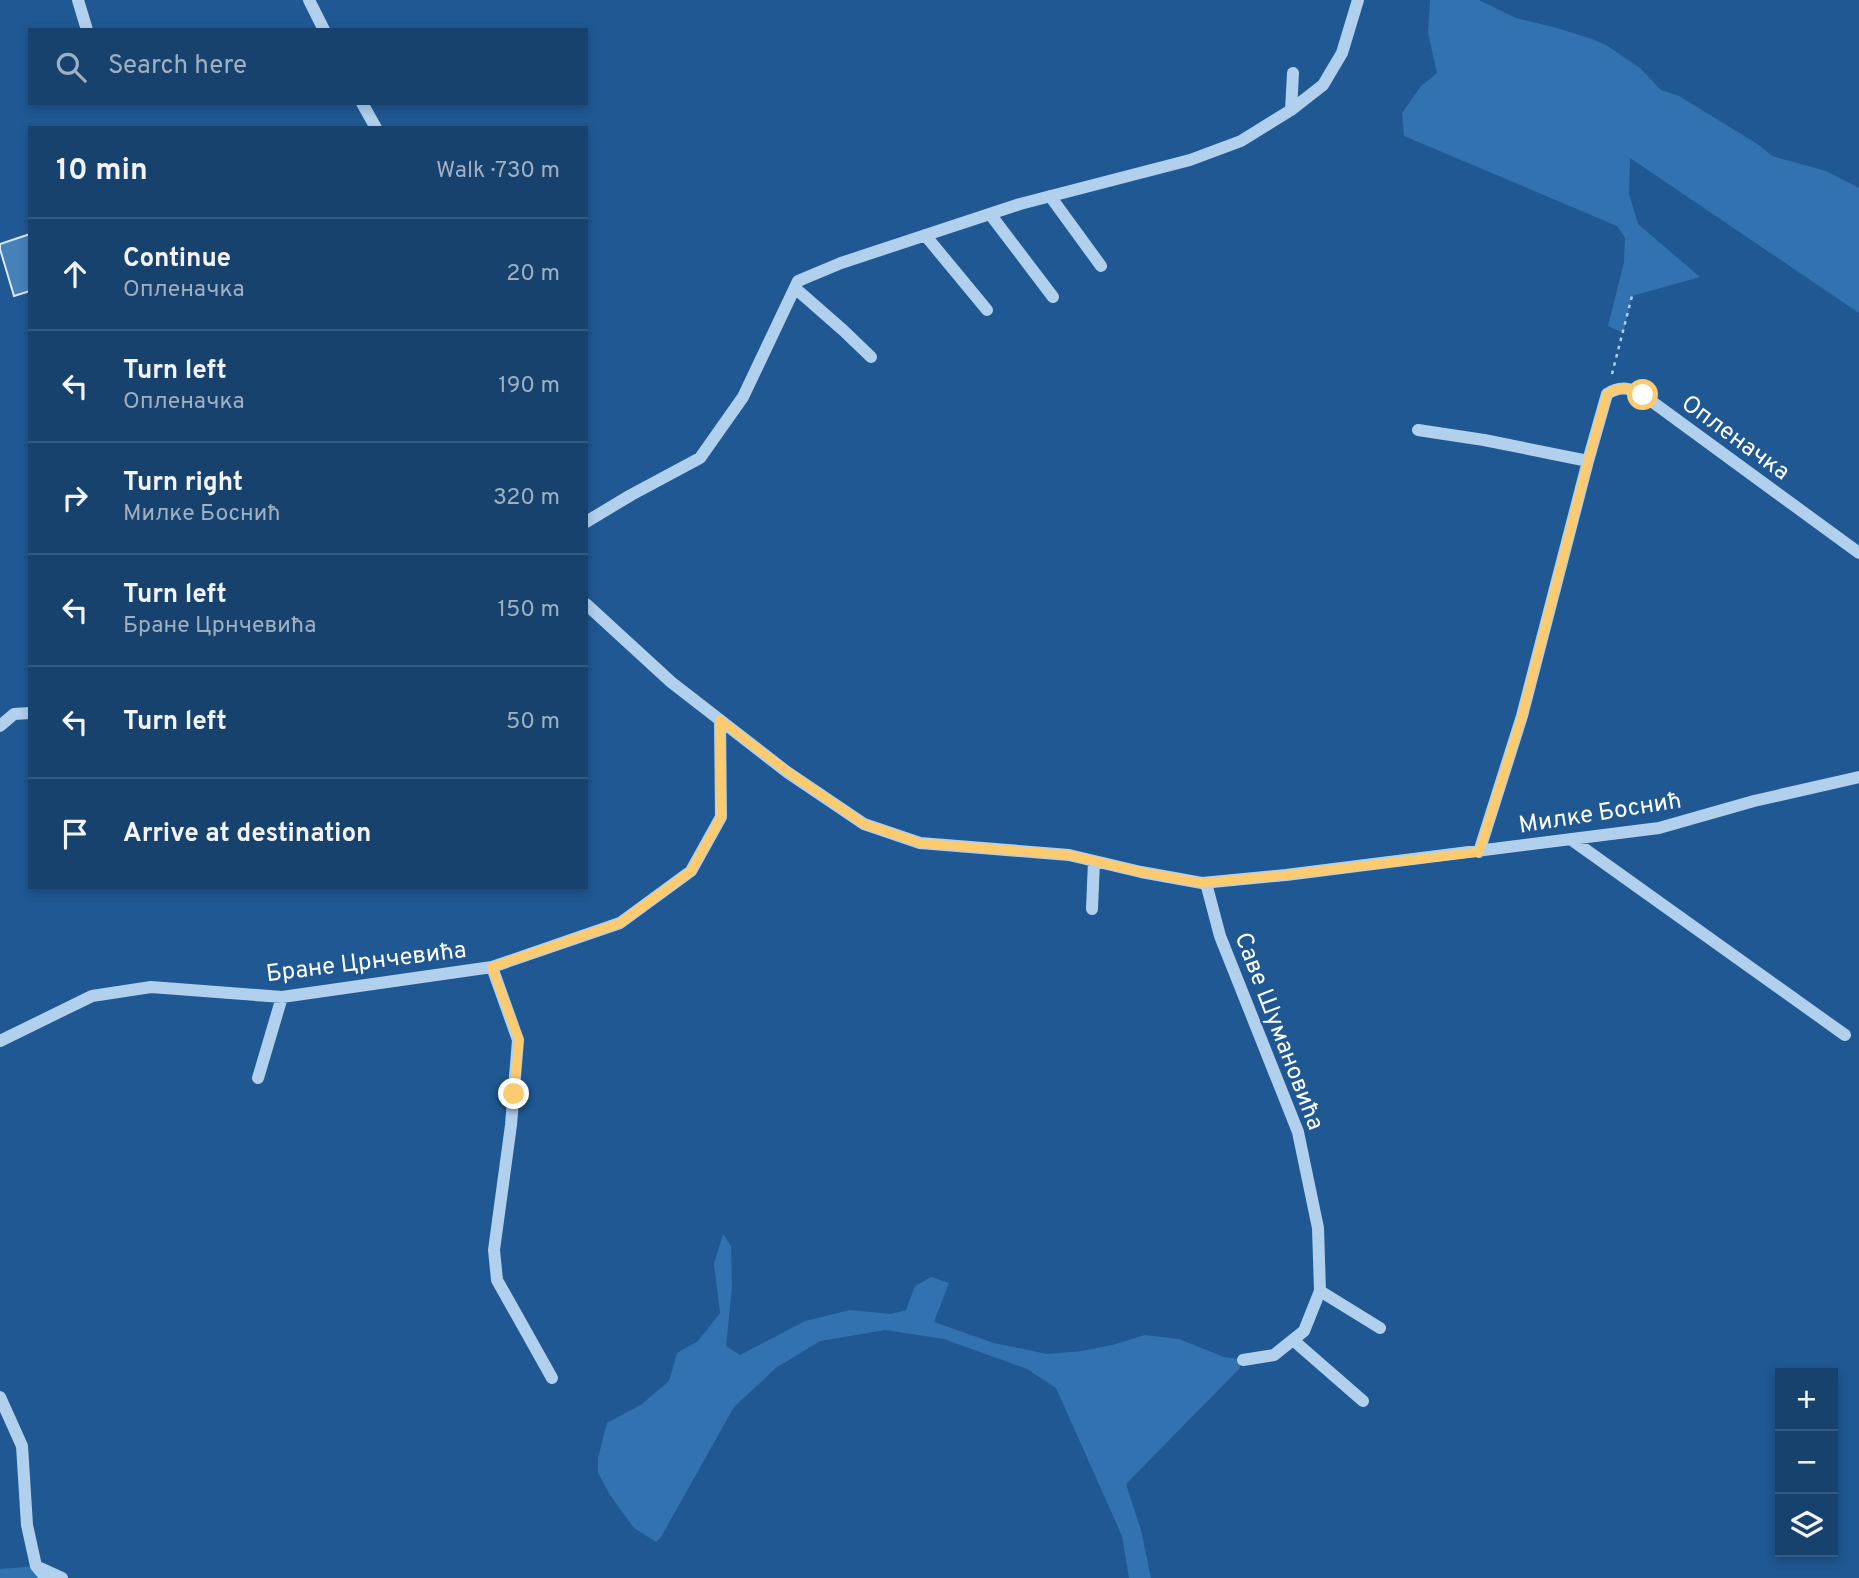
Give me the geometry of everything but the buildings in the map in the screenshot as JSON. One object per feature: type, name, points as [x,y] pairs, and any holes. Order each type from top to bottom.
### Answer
[{"type":"street","points":[[78,0],[86,28]]},
{"type":"street","points":[[309,0],[323,28]]},
{"type":"street","points":[[588,521],[700,458],[743,397],[799,281],[841,263],[990,214],[1191,160],[1241,141],[1291,110],[1323,85],[1342,53],[1358,0]]},
{"type":"street","points":[[1291,110],[1293,73]]},
{"type":"street","points":[[363,105],[375,126]]},
{"type":"street","points":[[1050,196],[1101,266]]},
{"type":"street","points":[[990,214],[1054,297]]},
{"type":"street","points":[[925,235],[987,310]]},
{"type":"street","points":[[796,288],[871,358]]},
{"type":"street","name":"Опленачка","points":[[1607,394],[1624,387],[1643,395],[1859,553]]},
{"type":"street","points":[[1479,852],[1522,716],[1607,394]]},
{"type":"street","points":[[1418,430],[1588,461]]},
{"type":"street","name":"Милке Боснић","points":[[588,606],[671,682],[788,772],[864,824],[920,843],[1069,855],[1141,872],[1206,883],[1479,852],[1659,828],[1754,801],[1859,777]]},
{"type":"street","points":[[0,726],[14,714],[28,713]]},
{"type":"street","name":"Бране Црнчевића","points":[[0,1041],[92,996],[151,987],[282,997],[492,967],[620,923],[691,871],[721,817],[720,720]]},
{"type":"street","points":[[1572,840],[1846,1035]]},
{"type":"street","points":[[1092,909],[1094,861]]},
{"type":"street","name":"Саве Шумановића","points":[[1206,883],[1220,936],[1298,1132],[1318,1228],[1320,1291],[1304,1331],[1274,1355],[1243,1360]]},
{"type":"street","points":[[492,967],[519,1040],[511,1125],[494,1250],[497,1280],[552,1378]]},
{"type":"street","points":[[258,1078],[282,997]]},
{"type":"street","points":[[1320,1291],[1380,1328]]},
{"type":"street","points":[[1293,1340],[1363,1401]]},
{"type":"street","points":[[0,1397],[22,1446],[27,1525],[36,1566],[46,1578]]},
{"type":"street","points":[[36,1566],[62,1578]]},
{"type":"path","points":[[1607,394],[1632,296]]},
{"type":"shaded area","points":[[1430,0],[1479,0],[1516,18],[1557,28],[1606,45],[1640,68],[1661,90],[1679,96],[1759,145],[1772,156],[1826,171],[1859,188],[1859,313],[1630,158],[1629,194],[1638,224],[1700,277],[1632,296],[1623,333],[1608,326],[1624,262],[1625,238],[1617,226],[1404,136],[1402,113],[1421,86],[1437,73],[1428,33]]},
{"type":"shaded area","points":[[723,1234],[731,1246],[732,1288],[726,1346],[740,1355],[805,1321],[850,1310],[891,1314],[906,1310],[915,1286],[931,1277],[949,1283],[934,1322],[994,1343],[1047,1354],[1082,1351],[1145,1335],[1179,1339],[1224,1357],[1243,1360],[1239,1369],[1126,1484],[1141,1530],[1151,1578],[1129,1578],[1122,1536],[1056,1388],[1027,1369],[944,1339],[885,1330],[820,1341],[776,1368],[734,1407],[661,1537],[656,1542],[634,1528],[598,1473],[598,1458],[607,1423],[642,1404],[669,1381],[677,1353],[698,1341],[720,1313],[714,1264]]},
{"type":"shaded area","points":[[36,1566],[46,1578],[0,1578],[0,1569]]},
{"type":"route","points":[[514,1094],[519,1040],[492,967],[620,923],[691,871],[721,817],[720,720],[788,772],[864,824],[920,843],[1069,855],[1202,883],[1479,852],[1522,716],[1607,394],[1624,387],[1643,395]]}]
